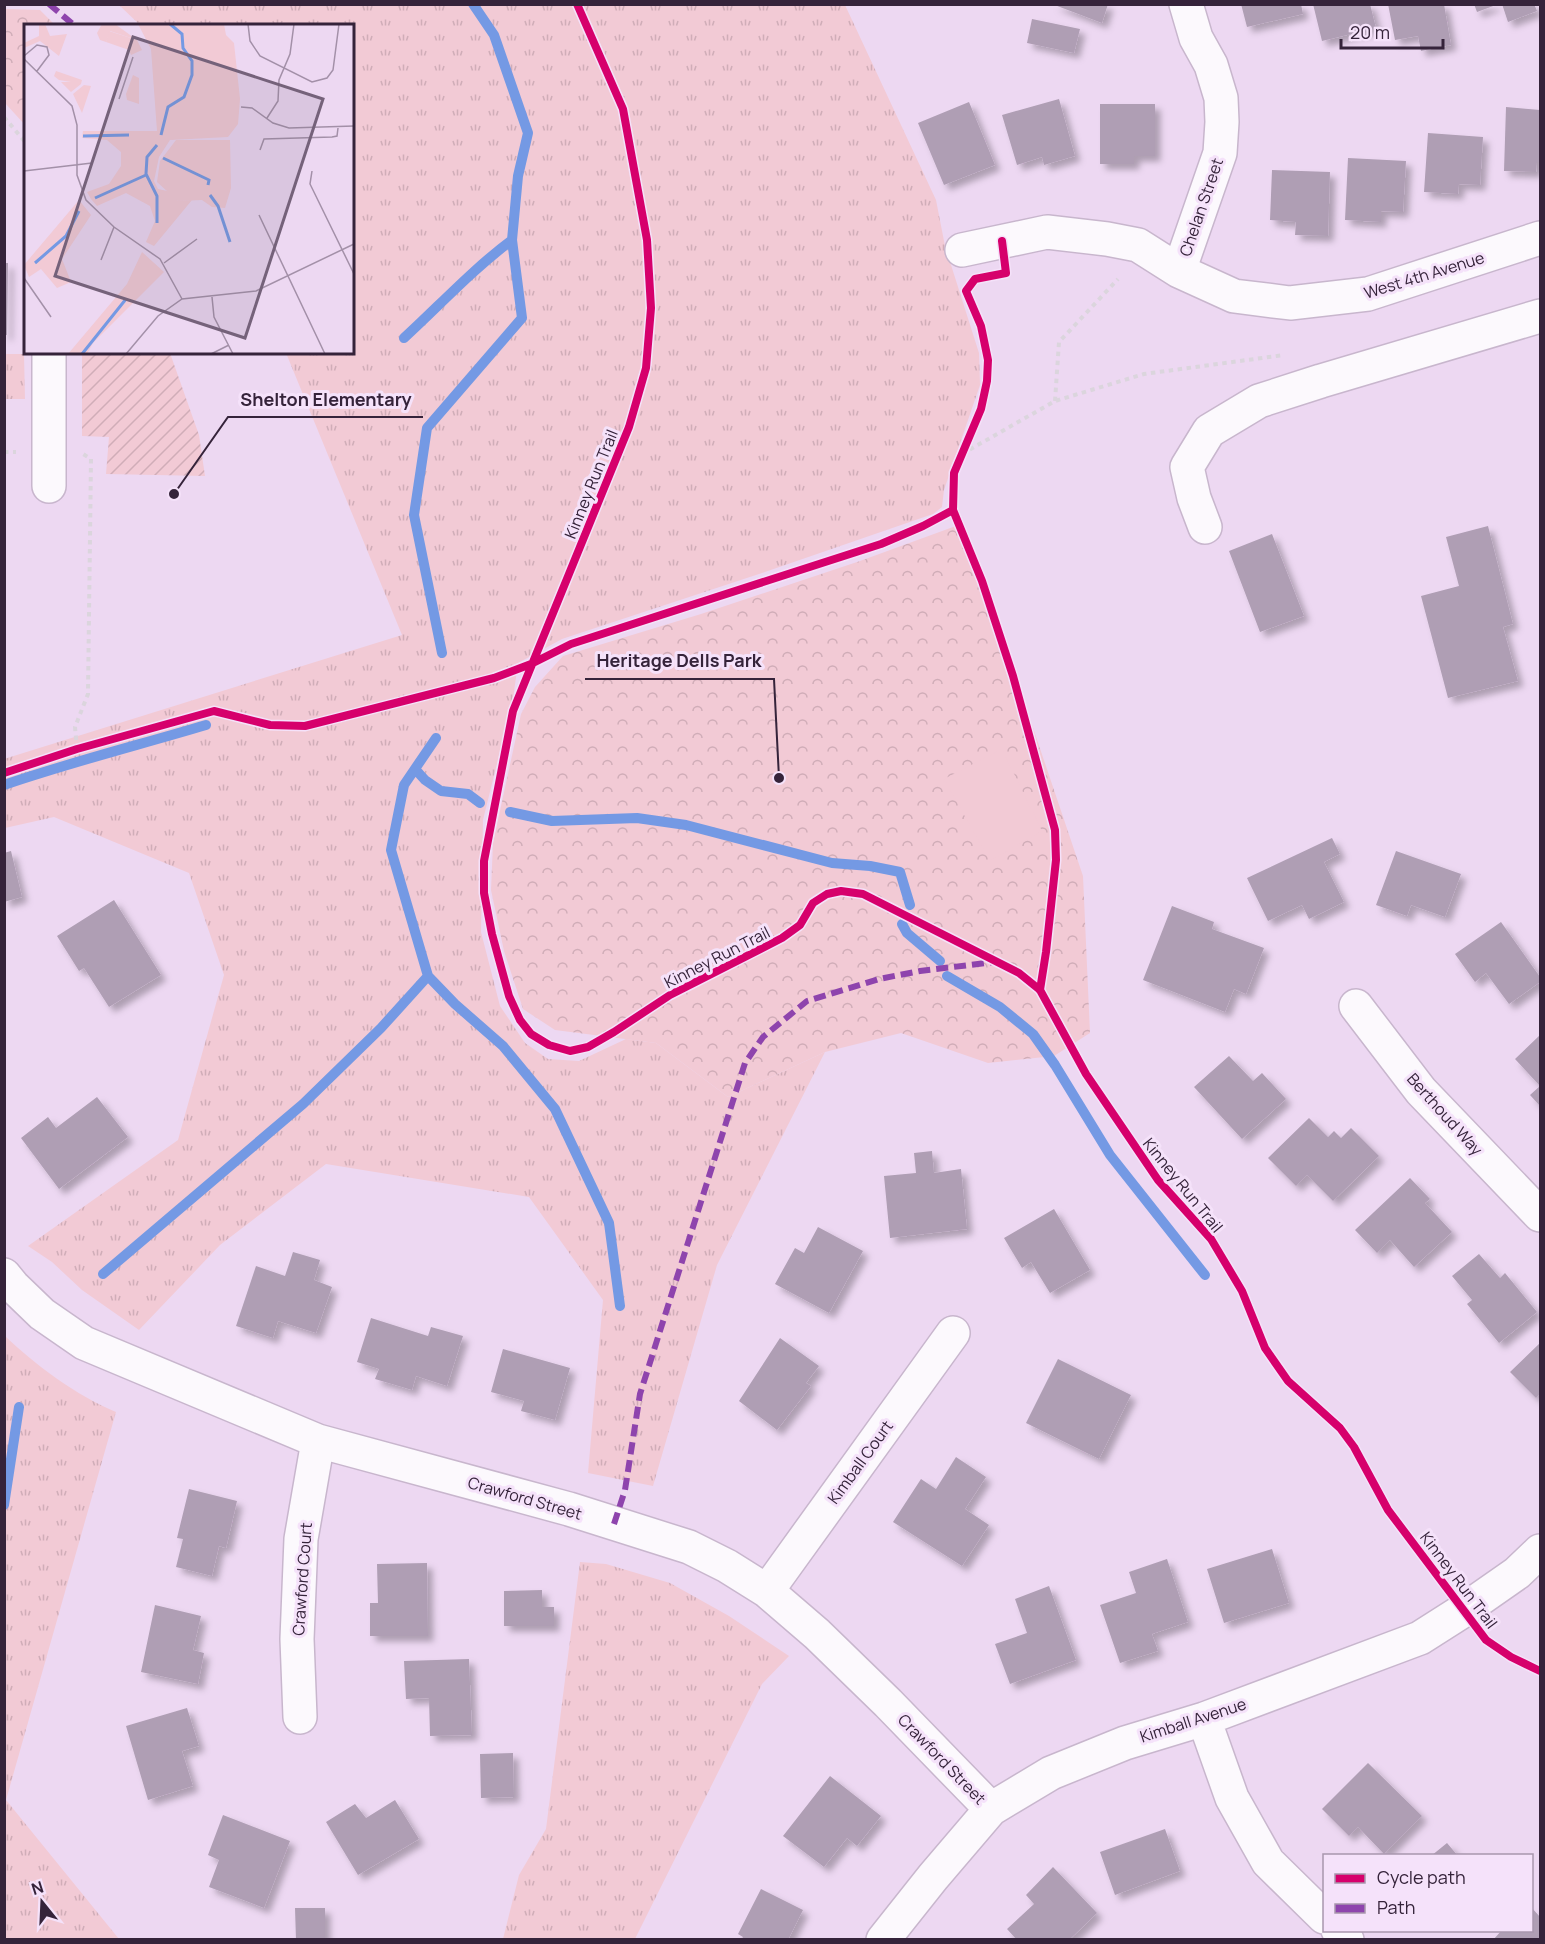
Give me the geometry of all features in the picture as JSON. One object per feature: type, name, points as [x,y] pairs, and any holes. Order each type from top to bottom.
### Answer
[{"type":"street","name":"Chelan Street","points":[[1179,271],[1220,153],[1222,122],[1221,99],[1211,65],[1196,38],[1186,4]]},
{"type":"street","name":"West 4th Avenue","points":[[962,250],[1047,232],[1107,239],[1138,245],[1179,271],[1234,296],[1290,303],[1368,294],[1540,238]]},
{"type":"street","points":[[1205,527],[1194,498],[1187,467],[1209,431],[1259,401],[1540,316]]},
{"type":"street","points":[[49,354],[49,486]]},
{"type":"street","name":"Berthoud Way","points":[[1356,1006],[1420,1091],[1540,1215]]},
{"type":"street","name":"Crawford Street","points":[[4,1275],[42,1314],[84,1343],[318,1441],[569,1509],[689,1547],[728,1566],[767,1591],[817,1634],[991,1809]]},
{"type":"street","name":"Kimball Court","points":[[767,1591],[953,1333]]},
{"type":"street","name":"Crawford Court","points":[[300,1717],[297,1639],[302,1539],[318,1441]]},
{"type":"street","name":"Kimball Avenue","points":[[883,1940],[991,1809],[1051,1773],[1125,1743],[1204,1719],[1420,1638],[1508,1579],[1540,1551]]},
{"type":"street","points":[[1204,1719],[1232,1798],[1268,1862],[1323,1916]]},
{"type":"path","points":[[4,117],[24,141]]},
{"type":"path","points":[[1055,401],[1059,342],[1118,279]]},
{"type":"path","points":[[962,453],[1055,401],[1144,374],[1294,354]]},
{"type":"path","points":[[958,463],[966,444]]},
{"type":"path","points":[[4,452],[84,454],[91,459],[88,694],[75,727],[78,749]]},
{"type":"path","points":[[67,752],[89,746]]},
{"type":"green space","points":[[119,5],[845,5],[936,200],[945,246],[979,353],[980,385],[944,490],[942,507],[933,514],[562,639],[518,663],[513,699],[483,820],[481,932],[500,1006],[525,1043],[548,1059],[579,1061],[626,1039],[656,1043],[728,1097],[825,1052],[717,1265],[653,1486],[588,1473],[603,1300],[529,1197],[326,1164],[220,1245],[139,1330],[82,1290],[52,1262],[28,1246],[178,1140],[224,975],[189,873],[54,817],[5,828],[4,759],[402,635],[286,354],[354,354],[354,24],[139,24]]},
{"type":"green space","points":[[5,9],[40,10],[54,24],[24,24],[24,124],[5,103]]},
{"type":"green space","points":[[5,354],[24,354],[25,399],[5,399]]},
{"type":"green space","points":[[82,354],[170,354],[199,435],[205,476],[106,474],[109,437],[82,436]]},
{"type":"green space","points":[[964,523],[1083,876],[1090,1033],[1054,1056],[988,1063],[901,1033],[825,1052],[728,1097],[656,1043],[555,1030],[523,1009],[504,951],[491,890],[493,843],[521,714],[535,687],[563,656],[701,614],[860,561]]},
{"type":"green space","points":[[1002,749],[1042,831],[990,861],[944,779]]},
{"type":"green space","points":[[4,1335],[57,1378],[86,1397],[116,1412],[6,1800],[119,1939],[5,1939]]},
{"type":"green space","points":[[580,1562],[606,1564],[670,1583],[729,1616],[789,1656],[762,1684],[635,1939],[503,1939],[519,1875],[546,1829]]},
{"type":"building","points":[[1052,4],[1108,4],[1102,23]]},
{"type":"building","points":[[1241,4],[1301,4],[1303,14],[1247,27]]},
{"type":"building","points":[[1313,4],[1370,4],[1376,28],[1322,41]]},
{"type":"building","points":[[1388,4],[1444,4],[1451,45],[1421,51],[1418,36],[1395,40]]},
{"type":"building","points":[[1474,4],[1496,4],[1496,5],[1477,12]]},
{"type":"building","points":[[1502,4],[1534,4],[1537,11],[1508,22]]},
{"type":"building","points":[[1032,19],[1080,29],[1074,53],[1027,43]]},
{"type":"building","points":[[1059,99],[1075,156],[1044,165],[1042,157],[1017,165],[1002,115]]},
{"type":"building","points":[[969,102],[995,165],[944,185],[918,123]]},
{"type":"building","points":[[1100,104],[1155,104],[1155,156],[1134,156],[1134,164],[1100,164]]},
{"type":"building","points":[[1506,107],[1540,110],[1540,162],[1537,162],[1536,172],[1504,171]]},
{"type":"building","points":[[1428,133],[1483,137],[1480,185],[1459,184],[1458,194],[1424,192]]},
{"type":"building","points":[[1348,158],[1406,161],[1403,212],[1381,211],[1381,222],[1345,220]]},
{"type":"building","points":[[1272,170],[1330,172],[1328,236],[1295,235],[1296,222],[1270,220]]},
{"type":"building","points":[[4,263],[8,263],[7,335],[4,335]]},
{"type":"building","points":[[1488,526],[1513,624],[1503,627],[1518,681],[1448,698],[1421,596],[1459,586],[1446,537]]},
{"type":"building","points":[[1272,534],[1304,616],[1260,632],[1229,551]]},
{"type":"building","points":[[1332,838],[1340,854],[1324,862],[1344,902],[1309,919],[1302,905],[1268,921],[1247,878]]},
{"type":"building","points":[[11,851],[22,897],[4,902],[4,853]]},
{"type":"building","points":[[1396,851],[1461,874],[1445,917],[1411,905],[1407,916],[1376,905]]},
{"type":"building","points":[[114,900],[161,975],[109,1007],[84,968],[79,971],[57,936]]},
{"type":"building","points":[[1172,906],[1214,922],[1212,929],[1264,948],[1246,994],[1234,989],[1225,1012],[1143,980]]},
{"type":"building","points":[[1501,922],[1540,977],[1540,982],[1509,1004],[1486,973],[1475,982],[1455,954]]},
{"type":"building","points":[[1540,1035],[1540,1086],[1515,1059]]},
{"type":"building","points":[[1229,1056],[1253,1081],[1262,1073],[1286,1099],[1242,1139],[1194,1087]]},
{"type":"building","points":[[1540,1086],[1540,1106],[1530,1095]]},
{"type":"building","points":[[97,1097],[128,1137],[59,1189],[21,1138],[48,1117],[56,1128]]},
{"type":"building","points":[[1309,1118],[1328,1137],[1334,1131],[1341,1138],[1351,1128],[1379,1156],[1333,1201],[1307,1175],[1296,1186],[1268,1158]]},
{"type":"building","points":[[932,1151],[934,1173],[961,1169],[967,1229],[890,1238],[884,1176],[916,1173],[914,1153]]},
{"type":"building","points":[[1410,1178],[1430,1199],[1425,1203],[1452,1232],[1414,1267],[1390,1240],[1377,1253],[1355,1230]]},
{"type":"building","points":[[1054,1209],[1090,1270],[1050,1293],[1031,1262],[1022,1268],[1004,1238]]},
{"type":"building","points":[[818,1227],[863,1251],[829,1313],[775,1284],[795,1248],[804,1253]]},
{"type":"building","points":[[293,1252],[320,1260],[314,1280],[332,1287],[316,1333],[278,1321],[273,1338],[236,1326],[256,1266],[285,1276]]},
{"type":"building","points":[[1479,1254],[1500,1278],[1505,1273],[1537,1312],[1499,1343],[1467,1304],[1472,1300],[1452,1276]]},
{"type":"building","points":[[371,1318],[428,1336],[431,1327],[463,1336],[447,1386],[416,1376],[412,1390],[375,1379],[379,1369],[357,1362]]},
{"type":"building","points":[[780,1338],[819,1366],[806,1383],[811,1386],[777,1430],[739,1401]]},
{"type":"building","points":[[1540,1343],[1540,1394],[1536,1398],[1510,1372]]},
{"type":"building","points":[[503,1349],[570,1368],[555,1420],[521,1411],[524,1401],[491,1392]]},
{"type":"building","points":[[1058,1359],[1131,1395],[1099,1459],[1026,1423]]},
{"type":"building","points":[[956,1457],[986,1477],[965,1509],[989,1525],[962,1566],[893,1522],[921,1479],[936,1489]]},
{"type":"building","points":[[189,1489],[237,1501],[226,1548],[219,1546],[212,1576],[176,1567],[183,1539],[177,1538]]},
{"type":"building","points":[[1272,1549],[1289,1603],[1224,1623],[1207,1569]]},
{"type":"building","points":[[1167,1559],[1188,1622],[1152,1634],[1158,1651],[1120,1663],[1100,1605],[1136,1593],[1129,1572]]},
{"type":"building","points":[[427,1563],[428,1636],[370,1636],[370,1603],[378,1603],[377,1564]]},
{"type":"building","points":[[1049,1586],[1076,1660],[1010,1684],[995,1644],[1027,1633],[1015,1599]]},
{"type":"building","points":[[542,1590],[542,1607],[554,1607],[554,1626],[504,1626],[504,1591]]},
{"type":"building","points":[[155,1605],[201,1616],[193,1650],[204,1653],[198,1684],[141,1672]]},
{"type":"building","points":[[469,1659],[472,1735],[430,1736],[429,1698],[406,1699],[404,1661]]},
{"type":"building","points":[[187,1708],[199,1746],[182,1751],[193,1786],[148,1800],[126,1726]]},
{"type":"building","points":[[513,1753],[514,1797],[481,1798],[480,1754]]},
{"type":"building","points":[[1368,1763],[1422,1816],[1384,1854],[1358,1827],[1349,1836],[1322,1809]]},
{"type":"building","points":[[830,1776],[881,1816],[857,1846],[847,1838],[824,1867],[783,1836]]},
{"type":"building","points":[[395,1800],[419,1839],[358,1875],[326,1822],[355,1804],[366,1818]]},
{"type":"building","points":[[223,1815],[290,1841],[264,1908],[209,1887],[219,1860],[208,1855]]},
{"type":"building","points":[[1165,1829],[1180,1871],[1115,1895],[1100,1852]]},
{"type":"building","points":[[1447,1843],[1456,1854],[1433,1854]]},
{"type":"building","points":[[1053,1867],[1097,1913],[1069,1940],[1017,1940],[1007,1929],[1034,1904],[1026,1895]]},
{"type":"building","points":[[761,1889],[803,1910],[788,1940],[741,1940],[743,1937],[738,1934]]},
{"type":"building","points":[[295,1908],[325,1908],[325,1940],[296,1940]]},
{"type":"building","points":[[1533,1909],[1540,1917],[1540,1940],[1493,1940],[1500,1932],[1533,1932]]},
{"type":"waterway","points":[[442,653],[414,515],[427,428],[522,318],[512,240],[518,176],[528,133],[494,35],[473,4]]},
{"type":"waterway","points":[[404,338],[470,275],[512,240]]},
{"type":"waterway","points":[[4,785],[206,725]]},
{"type":"waterway","points":[[436,738],[404,785],[391,850],[428,976],[455,1004],[503,1046],[555,1109],[609,1223],[620,1306]]},
{"type":"waterway","points":[[415,769],[425,780],[441,791],[468,794],[480,803]]},
{"type":"waterway","points":[[510,812],[552,821],[637,818],[686,825],[832,863],[870,866],[900,872],[910,905]]},
{"type":"waterway","points":[[902,924],[907,933],[940,961]]},
{"type":"waterway","points":[[103,1274],[303,1104],[381,1028],[428,976]]},
{"type":"waterway","points":[[947,976],[1000,1007],[1033,1034],[1055,1065],[1110,1155],[1205,1275]]},
{"type":"waterway","points":[[4,1505],[19,1407]]},
{"type":"marked path","points":[[49,4],[73,24]]},
{"type":"marked path","points":[[614,1524],[625,1490],[640,1394],[745,1063],[763,1037],[807,1001],[879,979],[920,971],[994,962]]},
{"type":"cycle path","name":"Kinney Run Trail","points":[[577,4],[623,109],[647,240],[651,308],[646,368],[629,427],[513,711],[484,861],[484,893],[492,934],[509,996],[520,1020],[531,1034],[549,1045],[570,1051],[588,1047],[670,995],[782,938],[800,925],[813,903],[827,894],[841,891],[863,894],[1019,973],[1040,990],[1086,1074],[1158,1180],[1211,1239],[1242,1291],[1265,1348],[1288,1381],[1340,1428],[1354,1447],[1388,1510],[1486,1640],[1511,1657],[1540,1671]]},
{"type":"cycle path","points":[[4,773],[77,749],[214,711],[270,725],[305,726],[494,678],[531,664],[571,644],[881,544],[923,526],[953,510],[954,473],[981,409],[987,381],[988,360],[981,326],[966,291],[975,279],[1006,273],[1002,241]]},
{"type":"cycle path","points":[[953,510],[982,581],[1013,676],[1055,830],[1056,860],[1040,990]]},
{"type":"place","name":"Shelton Elementary","points":[[174,494]]},
{"type":"place","name":"Heritage Dells Park","points":[[779,778]]}]
